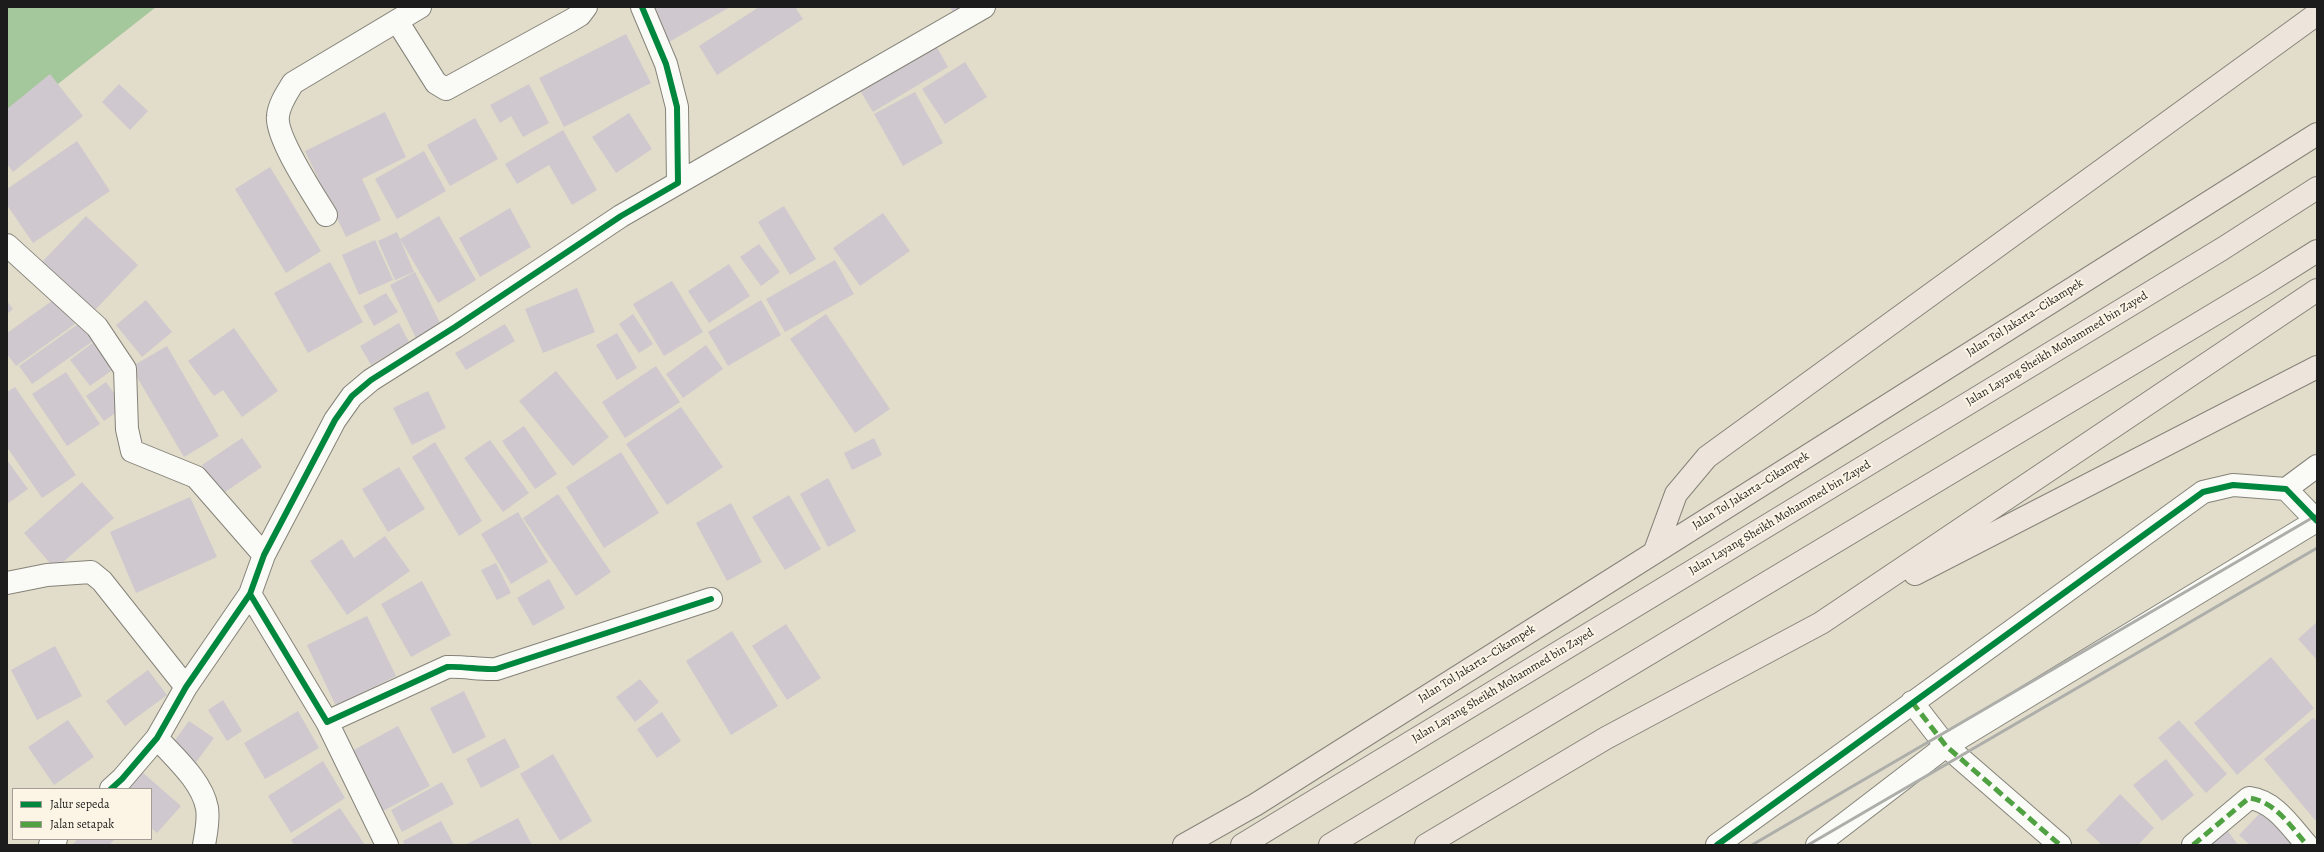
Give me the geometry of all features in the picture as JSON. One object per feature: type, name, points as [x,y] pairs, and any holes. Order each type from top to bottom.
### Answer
[{"type":"highway","points":[[1655,551],[1676,494],[1707,457],[2317,14]]},
{"type":"highway","name":"Jalan Tol Jakarta–Cikampek","points":[[1184,845],[1255,805],[2317,134]]},
{"type":"highway","name":"Jalan Layang Sheikh Mohammed bin Zayed","points":[[1242,845],[2222,249],[2317,188]]},
{"type":"highway","points":[[1330,845],[2250,294],[2317,251]]},
{"type":"highway","points":[[1821,623],[2317,290]]},
{"type":"highway","points":[[1426,845],[1606,738],[1821,623],[2317,367]]},
{"type":"street","points":[[326,215],[283,141],[277,117],[283,100],[294,83],[420,7]]},
{"type":"street","points":[[397,21],[436,83],[446,89],[570,21],[580,15],[586,7]]},
{"type":"street","points":[[642,7],[666,64],[677,107],[678,183]]},
{"type":"street","points":[[112,788],[122,779],[157,738],[186,687],[250,594],[264,555],[335,420],[352,396],[371,380],[455,327],[621,216],[984,7]]},
{"type":"street","points":[[7,245],[97,327],[125,369],[127,429],[132,451],[196,478],[264,555]]},
{"type":"street","points":[[2286,490],[2317,466]]},
{"type":"street","points":[[1717,845],[2203,492],[2233,485],[2286,490],[2317,521],[1946,746],[1817,845]]},
{"type":"street","points":[[7,583],[47,575],[91,572],[102,581],[186,687]]},
{"type":"street","points":[[250,594],[327,722],[387,845]]},
{"type":"street","points":[[327,722],[448,667],[467,666],[481,670],[496,669],[711,599]]},
{"type":"street","points":[[1912,702],[1946,746],[2060,845]]},
{"type":"street","points":[[157,738],[198,788],[207,808],[207,829],[204,845]]},
{"type":"street","points":[[2193,845],[2249,798],[2261,799],[2272,806],[2307,845]]},
{"type":"green space","points":[[7,7],[156,7],[7,124]]},
{"type":"building","points":[[649,7],[730,7],[669,42]]},
{"type":"building","points":[[759,7],[795,7],[803,19],[717,75],[699,46]]},
{"type":"building","points":[[950,7],[977,7],[957,19]]},
{"type":"building","points":[[626,34],[651,83],[564,127],[539,78]]},
{"type":"building","points":[[934,42],[948,67],[873,112],[858,87]]},
{"type":"building","points":[[965,62],[987,97],[945,124],[922,89]]},
{"type":"building","points":[[50,74],[83,116],[13,172],[7,164],[7,109]]},
{"type":"building","points":[[119,84],[148,111],[130,130],[102,102]]},
{"type":"building","points":[[529,84],[549,123],[523,137],[511,116],[500,123],[490,105]]},
{"type":"building","points":[[915,92],[943,143],[903,166],[874,114]]},
{"type":"building","points":[[385,112],[406,157],[362,179],[381,220],[346,237],[305,151]]},
{"type":"building","points":[[629,113],[652,149],[616,173],[592,137]]},
{"type":"building","points":[[475,118],[498,159],[450,186],[427,145]]},
{"type":"building","points":[[563,130],[597,190],[572,205],[549,165],[517,184],[505,164]]},
{"type":"building","points":[[77,141],[110,191],[33,243],[7,205],[7,189]]},
{"type":"building","points":[[424,151],[446,191],[397,219],[375,179]]},
{"type":"building","points":[[270,167],[321,251],[286,273],[235,189]]},
{"type":"building","points":[[784,206],[816,259],[790,275],[758,222]]},
{"type":"building","points":[[510,208],[531,247],[480,277],[459,238]]},
{"type":"building","points":[[883,213],[910,251],[860,286],[833,248]]},
{"type":"building","points":[[86,216],[138,265],[93,312],[41,263]]},
{"type":"building","points":[[439,216],[476,280],[438,303],[400,239]]},
{"type":"building","points":[[397,232],[414,272],[395,280],[378,241]]},
{"type":"building","points":[[375,240],[393,280],[359,295],[342,255]]},
{"type":"building","points":[[759,244],[780,272],[761,286],[740,257]]},
{"type":"building","points":[[835,260],[854,294],[785,332],[766,299]]},
{"type":"building","points":[[330,262],[363,322],[308,353],[274,293]]},
{"type":"building","points":[[729,264],[750,296],[709,323],[688,291]]},
{"type":"building","points":[[415,272],[441,325],[416,338],[390,285]]},
{"type":"building","points":[[672,281],[703,332],[664,356],[633,304]]},
{"type":"building","points":[[577,288],[595,332],[543,353],[525,309]]},
{"type":"building","points":[[386,293],[398,312],[374,326],[363,306]]},
{"type":"building","points":[[56,298],[75,324],[16,366],[7,354],[7,333]]},
{"type":"building","points":[[146,300],[172,332],[142,357],[116,325]]},
{"type":"building","points":[[761,300],[781,335],[728,366],[708,332]]},
{"type":"building","points":[[7,301],[13,309],[7,314]]},
{"type":"building","points":[[633,314],[653,344],[639,353],[619,324]]},
{"type":"building","points":[[826,314],[890,409],[855,433],[790,339]]},
{"type":"building","points":[[81,322],[93,341],[32,384],[19,366]]},
{"type":"building","points":[[399,323],[409,342],[371,365],[360,346]]},
{"type":"building","points":[[505,324],[515,341],[466,370],[455,353]]},
{"type":"building","points":[[234,328],[278,391],[242,417],[223,390],[214,396],[188,361]]},
{"type":"building","points":[[617,333],[637,368],[617,380],[596,345]]},
{"type":"building","points":[[95,341],[115,368],[90,386],[70,360]]},
{"type":"building","points":[[706,345],[723,369],[683,398],[666,374]]},
{"type":"building","points":[[167,346],[219,436],[184,457],[131,367]]},
{"type":"building","points":[[656,366],[680,402],[625,438],[602,402]]},
{"type":"building","points":[[556,371],[609,437],[573,466],[519,401]]},
{"type":"building","points":[[66,372],[100,424],[67,446],[32,394]]},
{"type":"building","points":[[106,382],[124,407],[104,421],[86,396]]},
{"type":"building","points":[[15,387],[76,475],[42,498],[7,447],[7,392]]},
{"type":"building","points":[[428,391],[446,428],[412,445],[393,408]]},
{"type":"building","points":[[681,407],[723,467],[667,505],[626,444]]},
{"type":"building","points":[[524,426],[557,474],[535,489],[502,441]]},
{"type":"building","points":[[242,438],[262,467],[222,494],[202,465]]},
{"type":"building","points":[[874,438],[882,455],[852,470],[844,453]]},
{"type":"building","points":[[490,440],[529,493],[503,512],[464,458]]},
{"type":"building","points":[[435,442],[482,521],[459,536],[412,457]]},
{"type":"building","points":[[621,452],[659,513],[604,548],[566,487]]},
{"type":"building","points":[[7,460],[28,489],[7,504]]},
{"type":"building","points":[[399,467],[425,509],[388,532],[362,489]]},
{"type":"building","points":[[828,478],[856,531],[828,547],[800,494]]},
{"type":"building","points":[[82,482],[114,518],[55,569],[24,533]]},
{"type":"building","points":[[558,494],[611,572],[576,596],[523,518]]},
{"type":"building","points":[[789,495],[821,549],[785,570],[752,517]]},
{"type":"building","points":[[190,497],[217,557],[136,593],[110,532]]},
{"type":"building","points":[[731,503],[762,562],[727,581],[696,523]]},
{"type":"building","points":[[518,512],[548,562],[511,584],[481,534]]},
{"type":"building","points":[[385,536],[410,571],[347,615],[310,561],[342,539],[354,558]]},
{"type":"building","points":[[496,563],[511,593],[497,600],[481,570]]},
{"type":"building","points":[[549,579],[565,608],[533,626],[517,598]]},
{"type":"building","points":[[422,581],[451,635],[411,657],[381,604]]},
{"type":"building","points":[[367,616],[396,676],[336,706],[307,645]]},
{"type":"building","points":[[2317,622],[2317,660],[2298,639]]},
{"type":"building","points":[[786,624],[821,678],[787,700],[752,646]]},
{"type":"building","points":[[732,631],[778,706],[731,735],[686,661]]},
{"type":"building","points":[[55,646],[82,696],[37,720],[11,670]]},
{"type":"building","points":[[2271,657],[2314,708],[2237,775],[2194,723]]},
{"type":"building","points":[[148,670],[167,695],[125,726],[106,701]]},
{"type":"building","points":[[640,679],[659,702],[635,722],[616,697]]},
{"type":"building","points":[[464,691],[486,737],[453,754],[430,708]]},
{"type":"building","points":[[223,700],[242,731],[227,741],[208,710]]},
{"type":"building","points":[[298,711],[319,748],[265,779],[244,743]]},
{"type":"building","points":[[662,712],[681,741],[657,758],[637,729]]},
{"type":"building","points":[[2313,718],[2317,722],[2317,819],[2315,820],[2264,759]]},
{"type":"building","points":[[68,720],[94,757],[54,785],[28,747]]},
{"type":"building","points":[[2179,720],[2227,774],[2206,793],[2158,738]]},
{"type":"building","points":[[189,721],[214,738],[194,765],[170,747]]},
{"type":"building","points":[[398,726],[430,786],[383,811],[352,751]]},
{"type":"building","points":[[505,738],[520,767],[481,788],[466,759]]},
{"type":"building","points":[[553,754],[592,821],[560,841],[520,774]]},
{"type":"building","points":[[2166,759],[2194,795],[2162,821],[2133,785]]},
{"type":"building","points":[[323,761],[345,798],[291,833],[268,796]]},
{"type":"building","points":[[142,772],[181,806],[157,833],[152,829],[152,788],[129,788]]},
{"type":"building","points":[[442,782],[454,804],[402,832],[391,810]]},
{"type":"building","points":[[2120,794],[2154,828],[2138,845],[2102,845],[2086,830]]},
{"type":"building","points":[[340,808],[365,845],[294,845],[291,840]]},
{"type":"building","points":[[2263,810],[2299,845],[2250,845],[2239,835]]},
{"type":"building","points":[[518,818],[532,845],[465,845]]},
{"type":"building","points":[[441,821],[454,845],[405,845],[403,841]]},
{"type":"building","points":[[2225,827],[2238,845],[2200,845]]},
{"type":"building","points":[[77,840],[114,840],[109,845],[72,845]]},
{"type":"railway","points":[[1752,845],[2317,515]]},
{"type":"railway","points":[[1808,845],[2317,548]]},
{"type":"marked path","points":[[1912,702],[1946,746],[2060,845]]},
{"type":"marked path","points":[[2193,845],[2249,798],[2258,800],[2275,809],[2307,845]]},
{"type":"cycle path","points":[[112,788],[122,779],[157,738],[186,687],[250,594],[264,555],[335,420],[352,396],[371,380],[455,327],[621,216],[678,183],[677,107],[666,64],[642,7]]},
{"type":"cycle path","points":[[1717,845],[2203,492],[2233,485],[2286,489],[2317,521]]},
{"type":"cycle path","points":[[250,594],[327,722],[447,667],[496,669],[711,599]]}]
